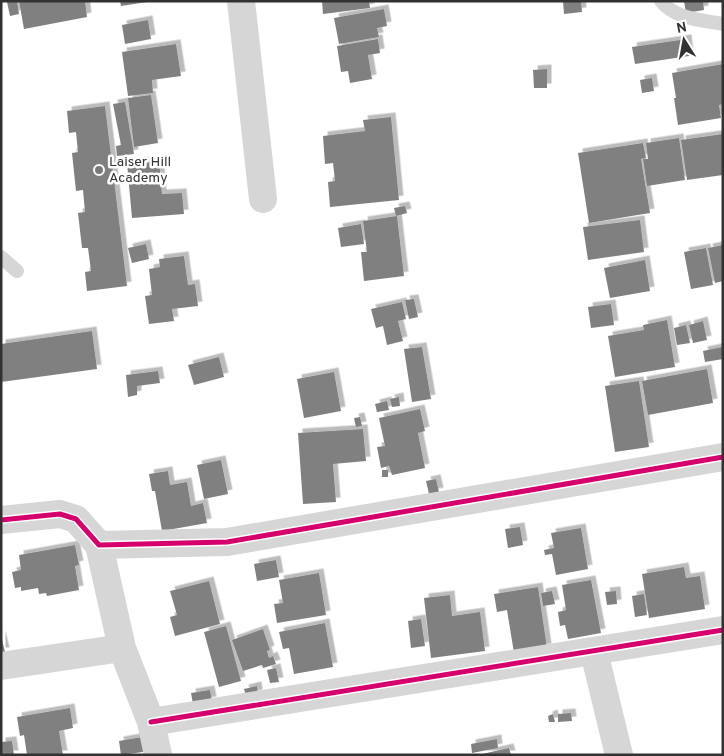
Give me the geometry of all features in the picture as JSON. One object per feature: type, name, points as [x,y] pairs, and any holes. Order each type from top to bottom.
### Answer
[{"type":"street","points":[[240,1],[263,199]]},
{"type":"street","points":[[100,545],[227,542],[723,458]]},
{"type":"street","points":[[1,520],[60,514],[76,519],[100,545],[122,648],[150,722],[158,755]]},
{"type":"street","points":[[150,722],[723,630]]},
{"type":"street","points":[[1,666],[122,648]]},
{"type":"street","points":[[594,652],[619,755]]},
{"type":"lane","points":[[661,1],[668,9],[678,14],[723,24]]},
{"type":"lane","points":[[1,256],[17,271]]},
{"type":"building","points":[[17,1],[19,14],[10,16],[7,2]]},
{"type":"building","points":[[19,1],[85,1],[87,17],[24,29]]},
{"type":"building","points":[[120,1],[147,1],[147,2],[121,6]]},
{"type":"building","points":[[322,1],[369,1],[370,8],[323,14]]},
{"type":"building","points":[[563,1],[581,1],[582,12],[564,14]]},
{"type":"building","points":[[684,1],[703,1],[704,10],[686,13]]},
{"type":"building","points":[[384,9],[387,26],[377,28],[379,37],[339,44],[334,18]]},
{"type":"building","points":[[148,20],[151,39],[125,44],[122,25]]},
{"type":"building","points":[[378,39],[380,53],[368,55],[372,79],[350,83],[348,71],[341,72],[337,46]]},
{"type":"building","points":[[687,39],[689,56],[635,64],[632,47]]},
{"type":"building","points":[[176,44],[181,76],[152,80],[153,93],[128,96],[122,52]]},
{"type":"building","points":[[723,64],[723,104],[719,105],[721,118],[678,125],[672,73]]},
{"type":"building","points":[[547,69],[547,88],[534,88],[533,70]]},
{"type":"building","points":[[652,78],[654,91],[642,93],[640,80]]},
{"type":"building","points":[[151,95],[158,143],[134,147],[128,98]]},
{"type":"building","points":[[125,102],[134,154],[117,156],[116,146],[121,145],[113,104]]},
{"type":"building","points":[[105,106],[127,286],[87,291],[85,272],[91,271],[88,248],[82,248],[78,213],[85,212],[83,190],[76,191],[72,153],[78,152],[76,132],[69,133],[67,111]]},
{"type":"building","points":[[391,117],[399,200],[330,207],[328,182],[335,181],[333,163],[325,164],[323,136],[365,131],[363,120]]},
{"type":"building","points":[[723,134],[723,175],[687,180],[681,140]]},
{"type":"building","points":[[679,138],[685,180],[647,186],[643,159],[648,159],[646,143]]},
{"type":"building","points":[[643,143],[646,158],[641,159],[650,213],[589,223],[578,153]]},
{"type":"building","points":[[159,160],[162,194],[182,193],[184,214],[132,218],[127,163]]},
{"type":"building","points":[[405,206],[407,213],[396,216],[394,208]]},
{"type":"building","points":[[397,216],[404,276],[364,281],[361,252],[367,252],[363,221]]},
{"type":"building","points":[[640,220],[644,252],[588,260],[583,227]]},
{"type":"building","points":[[361,224],[364,244],[341,247],[338,228]]},
{"type":"building","points":[[146,244],[149,259],[132,263],[128,248]]},
{"type":"building","points":[[723,245],[723,281],[715,283],[708,248]]},
{"type":"building","points":[[706,248],[713,285],[691,289],[684,252]]},
{"type":"building","points":[[184,256],[188,285],[195,284],[198,306],[172,309],[174,321],[149,324],[145,296],[152,295],[149,269],[160,267],[159,259]]},
{"type":"building","points":[[645,260],[650,291],[610,298],[604,268]]},
{"type":"building","points":[[414,299],[418,317],[409,319],[405,300]]},
{"type":"building","points":[[402,302],[406,319],[398,321],[403,341],[387,345],[383,326],[376,328],[371,309]]},
{"type":"building","points":[[611,304],[614,325],[591,328],[588,307]]},
{"type":"building","points":[[667,320],[675,367],[615,377],[608,336],[644,330],[643,325]]},
{"type":"building","points":[[703,321],[707,340],[693,343],[689,325]]},
{"type":"building","points":[[686,325],[690,343],[677,345],[674,328]]},
{"type":"building","points":[[92,331],[97,369],[1,382],[1,344]]},
{"type":"building","points":[[422,347],[431,399],[412,402],[404,349]]},
{"type":"building","points":[[722,347],[723,359],[705,362],[703,351]]},
{"type":"building","points":[[219,357],[224,377],[194,385],[188,365]]},
{"type":"building","points":[[707,369],[713,403],[648,415],[642,381]]},
{"type":"building","points":[[158,371],[160,383],[137,386],[137,395],[128,397],[126,375]]},
{"type":"building","points":[[334,372],[341,411],[304,418],[297,379]]},
{"type":"building","points":[[639,381],[649,447],[615,452],[605,386]]},
{"type":"building","points":[[399,397],[400,406],[392,407],[390,399]]},
{"type":"building","points":[[387,401],[389,410],[377,412],[375,404]]},
{"type":"building","points":[[420,409],[425,431],[418,433],[425,468],[392,475],[389,466],[381,468],[377,447],[385,446],[379,418]]},
{"type":"building","points":[[360,417],[362,426],[356,427],[354,418]]},
{"type":"building","points":[[363,429],[366,461],[333,464],[336,502],[303,504],[298,433]]},
{"type":"building","points":[[221,460],[228,494],[204,499],[197,465]]},
{"type":"building","points":[[382,470],[388,470],[388,477],[382,477]]},
{"type":"building","points":[[168,471],[170,485],[187,482],[191,506],[203,503],[207,523],[162,531],[155,491],[152,491],[149,474]]},
{"type":"building","points":[[436,479],[439,492],[429,494],[426,481]]},
{"type":"building","points":[[520,527],[523,545],[508,548],[505,529]]},
{"type":"building","points":[[581,528],[588,569],[556,575],[552,554],[545,555],[544,550],[554,548],[551,533]]},
{"type":"building","points":[[75,545],[79,565],[75,566],[79,590],[47,596],[46,593],[39,594],[38,588],[21,591],[21,587],[15,588],[12,572],[21,570],[19,555]]},
{"type":"building","points":[[276,560],[279,577],[257,581],[254,564]]},
{"type":"building","points":[[684,567],[686,578],[700,576],[705,609],[649,618],[642,574]]},
{"type":"building","points":[[319,573],[326,615],[277,623],[274,604],[283,603],[279,580]]},
{"type":"building","points":[[591,580],[601,633],[568,639],[565,625],[560,626],[558,612],[566,610],[562,585]]},
{"type":"building","points":[[209,581],[220,624],[175,636],[170,617],[177,615],[170,591]]},
{"type":"building","points":[[538,587],[547,648],[514,653],[507,610],[497,612],[494,594]]},
{"type":"building","points":[[552,591],[555,604],[543,606],[541,593]]},
{"type":"building","points":[[616,591],[617,604],[607,605],[605,592]]},
{"type":"building","points":[[644,594],[647,615],[635,617],[632,596]]},
{"type":"building","points":[[450,595],[452,616],[480,612],[485,651],[431,658],[424,598]]},
{"type":"building","points":[[421,619],[425,646],[411,648],[408,621]]},
{"type":"building","points":[[325,623],[333,667],[294,674],[289,648],[283,649],[279,632]]},
{"type":"building","points":[[226,626],[241,681],[219,687],[204,632]]},
{"type":"building","points":[[263,629],[270,650],[267,651],[269,658],[273,656],[276,664],[263,668],[262,665],[243,671],[232,640]]},
{"type":"building","points":[[1,635],[5,652],[1,652]]},
{"type":"building","points":[[276,668],[279,682],[270,683],[267,670]]},
{"type":"building","points":[[257,686],[258,694],[246,696],[244,689]]},
{"type":"building","points":[[210,690],[212,701],[193,704],[191,693]]},
{"type":"building","points":[[70,708],[73,728],[59,731],[63,755],[27,755],[24,735],[20,736],[17,717]]},
{"type":"building","points":[[571,713],[572,721],[558,722],[558,714]]},
{"type":"building","points":[[553,714],[555,722],[549,722],[548,716]]},
{"type":"building","points":[[148,736],[150,751],[121,755],[119,741]]},
{"type":"building","points":[[497,739],[498,748],[472,753],[471,744]]},
{"type":"building","points":[[12,741],[14,755],[1,755],[1,742]]},
{"type":"building","points":[[509,748],[511,755],[482,755],[482,754]]},
{"type":"cycle path","points":[[1,520],[60,514],[76,519],[99,545],[227,542],[723,457]]},
{"type":"cycle path","points":[[151,722],[723,630]]},
{"type":"place","name":"Laiser Hill Academy","points":[[99,170]]}]
